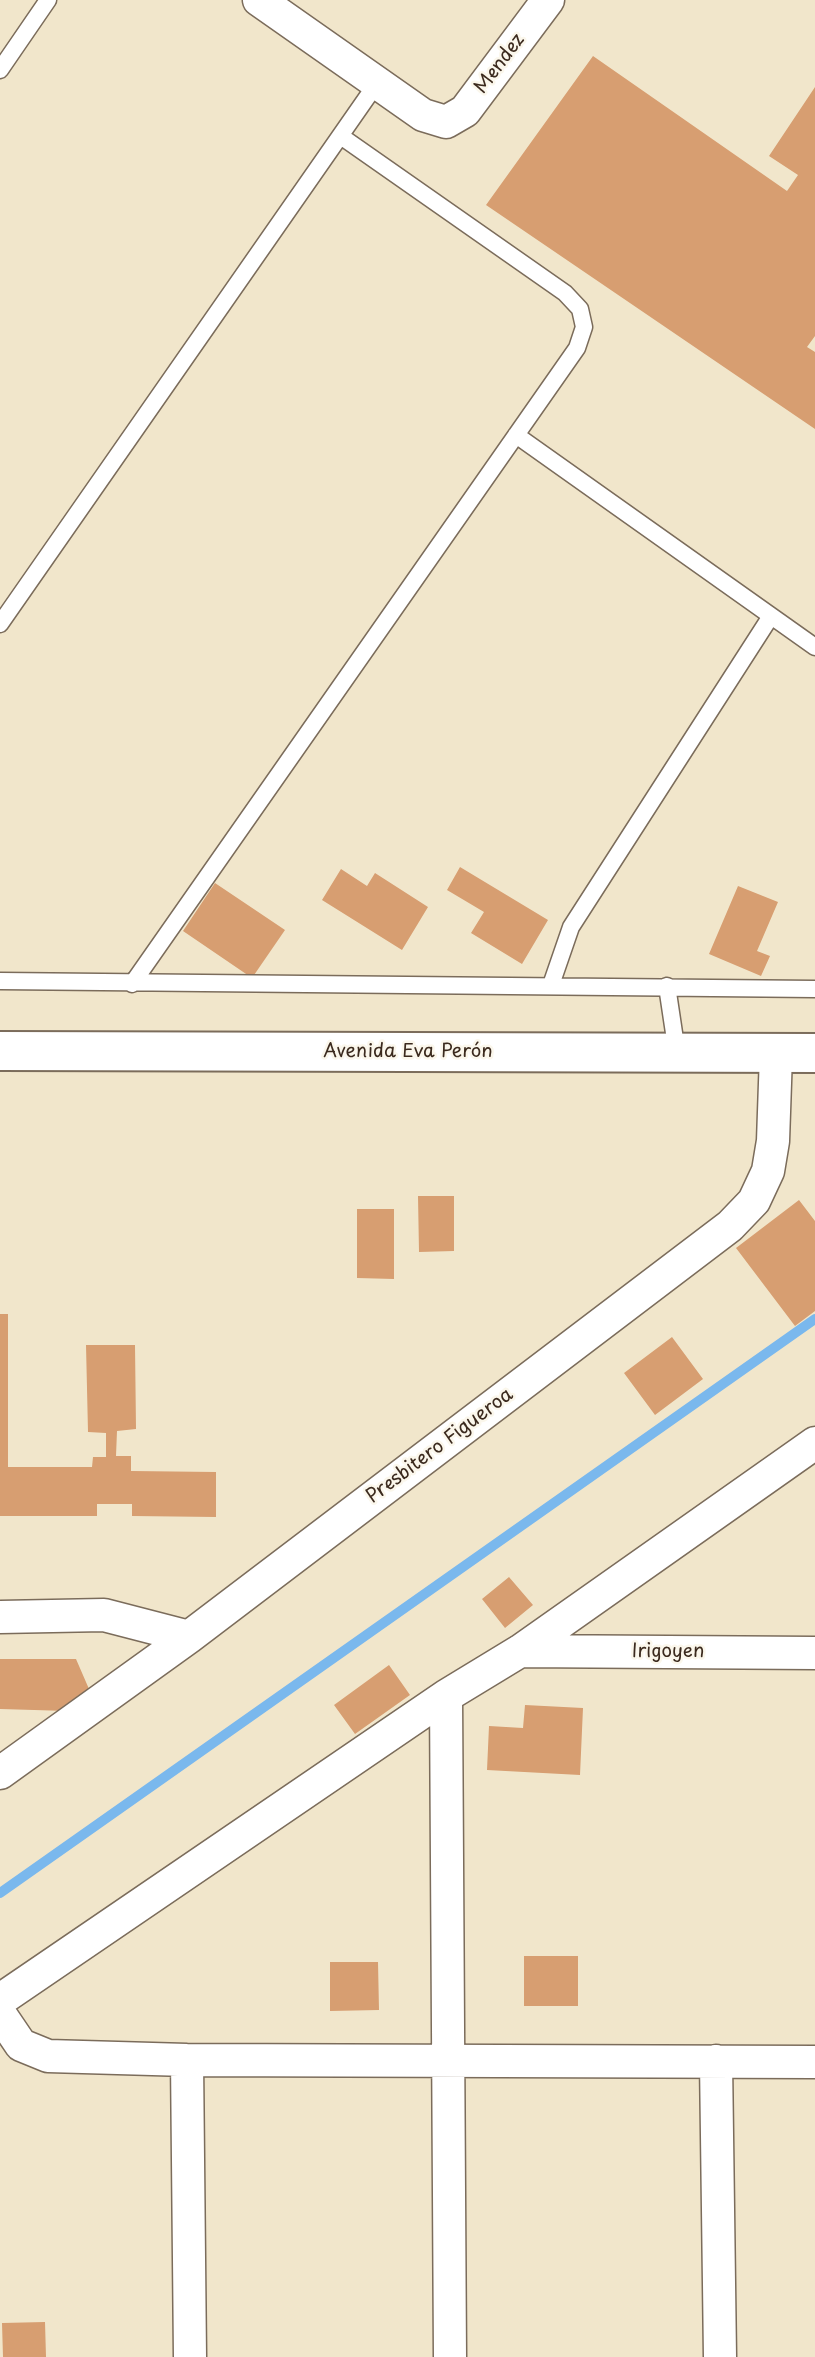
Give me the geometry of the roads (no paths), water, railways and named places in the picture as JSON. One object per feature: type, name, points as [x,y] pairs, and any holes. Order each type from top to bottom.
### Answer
[{"type":"main road","name":"Avenida Eva Perón","points":[[0,1051],[815,1053]]},
{"type":"street","points":[[258,0],[377,83]]},
{"type":"street","name":"Mendez","points":[[377,83],[423,115],[446,122],[466,111],[548,0]]},
{"type":"street","name":"Presbitero Figueroa","points":[[0,1773],[189,1637],[730,1226],[754,1201],[768,1171],[773,1141],[776,1054]]},
{"type":"street","points":[[0,2000],[446,1696],[520,1651],[815,1443]]},
{"type":"street","points":[[0,1617],[104,1615],[189,1637]]},
{"type":"street","name":"Irigoyen","points":[[520,1651],[815,1653]]},
{"type":"street","points":[[446,1696],[450,2357]]},
{"type":"street","points":[[0,2014],[21,2045],[48,2056],[187,2060],[815,2062]]},
{"type":"street","points":[[187,2060],[190,2357]]},
{"type":"street","points":[[716,2061],[720,2357]]},
{"type":"lane","points":[[0,70],[48,0]]},
{"type":"lane","points":[[0,624],[342,137],[377,83]]},
{"type":"lane","points":[[132,984],[577,348],[584,327],[580,309],[565,293],[342,137]]},
{"type":"lane","points":[[516,435],[815,647]]},
{"type":"lane","points":[[551,985],[571,927],[771,616]]},
{"type":"lane","points":[[0,981],[815,989]]},
{"type":"lane","points":[[667,986],[677,1053]]},
{"type":"waterway","points":[[0,1893],[815,1319]]}]
